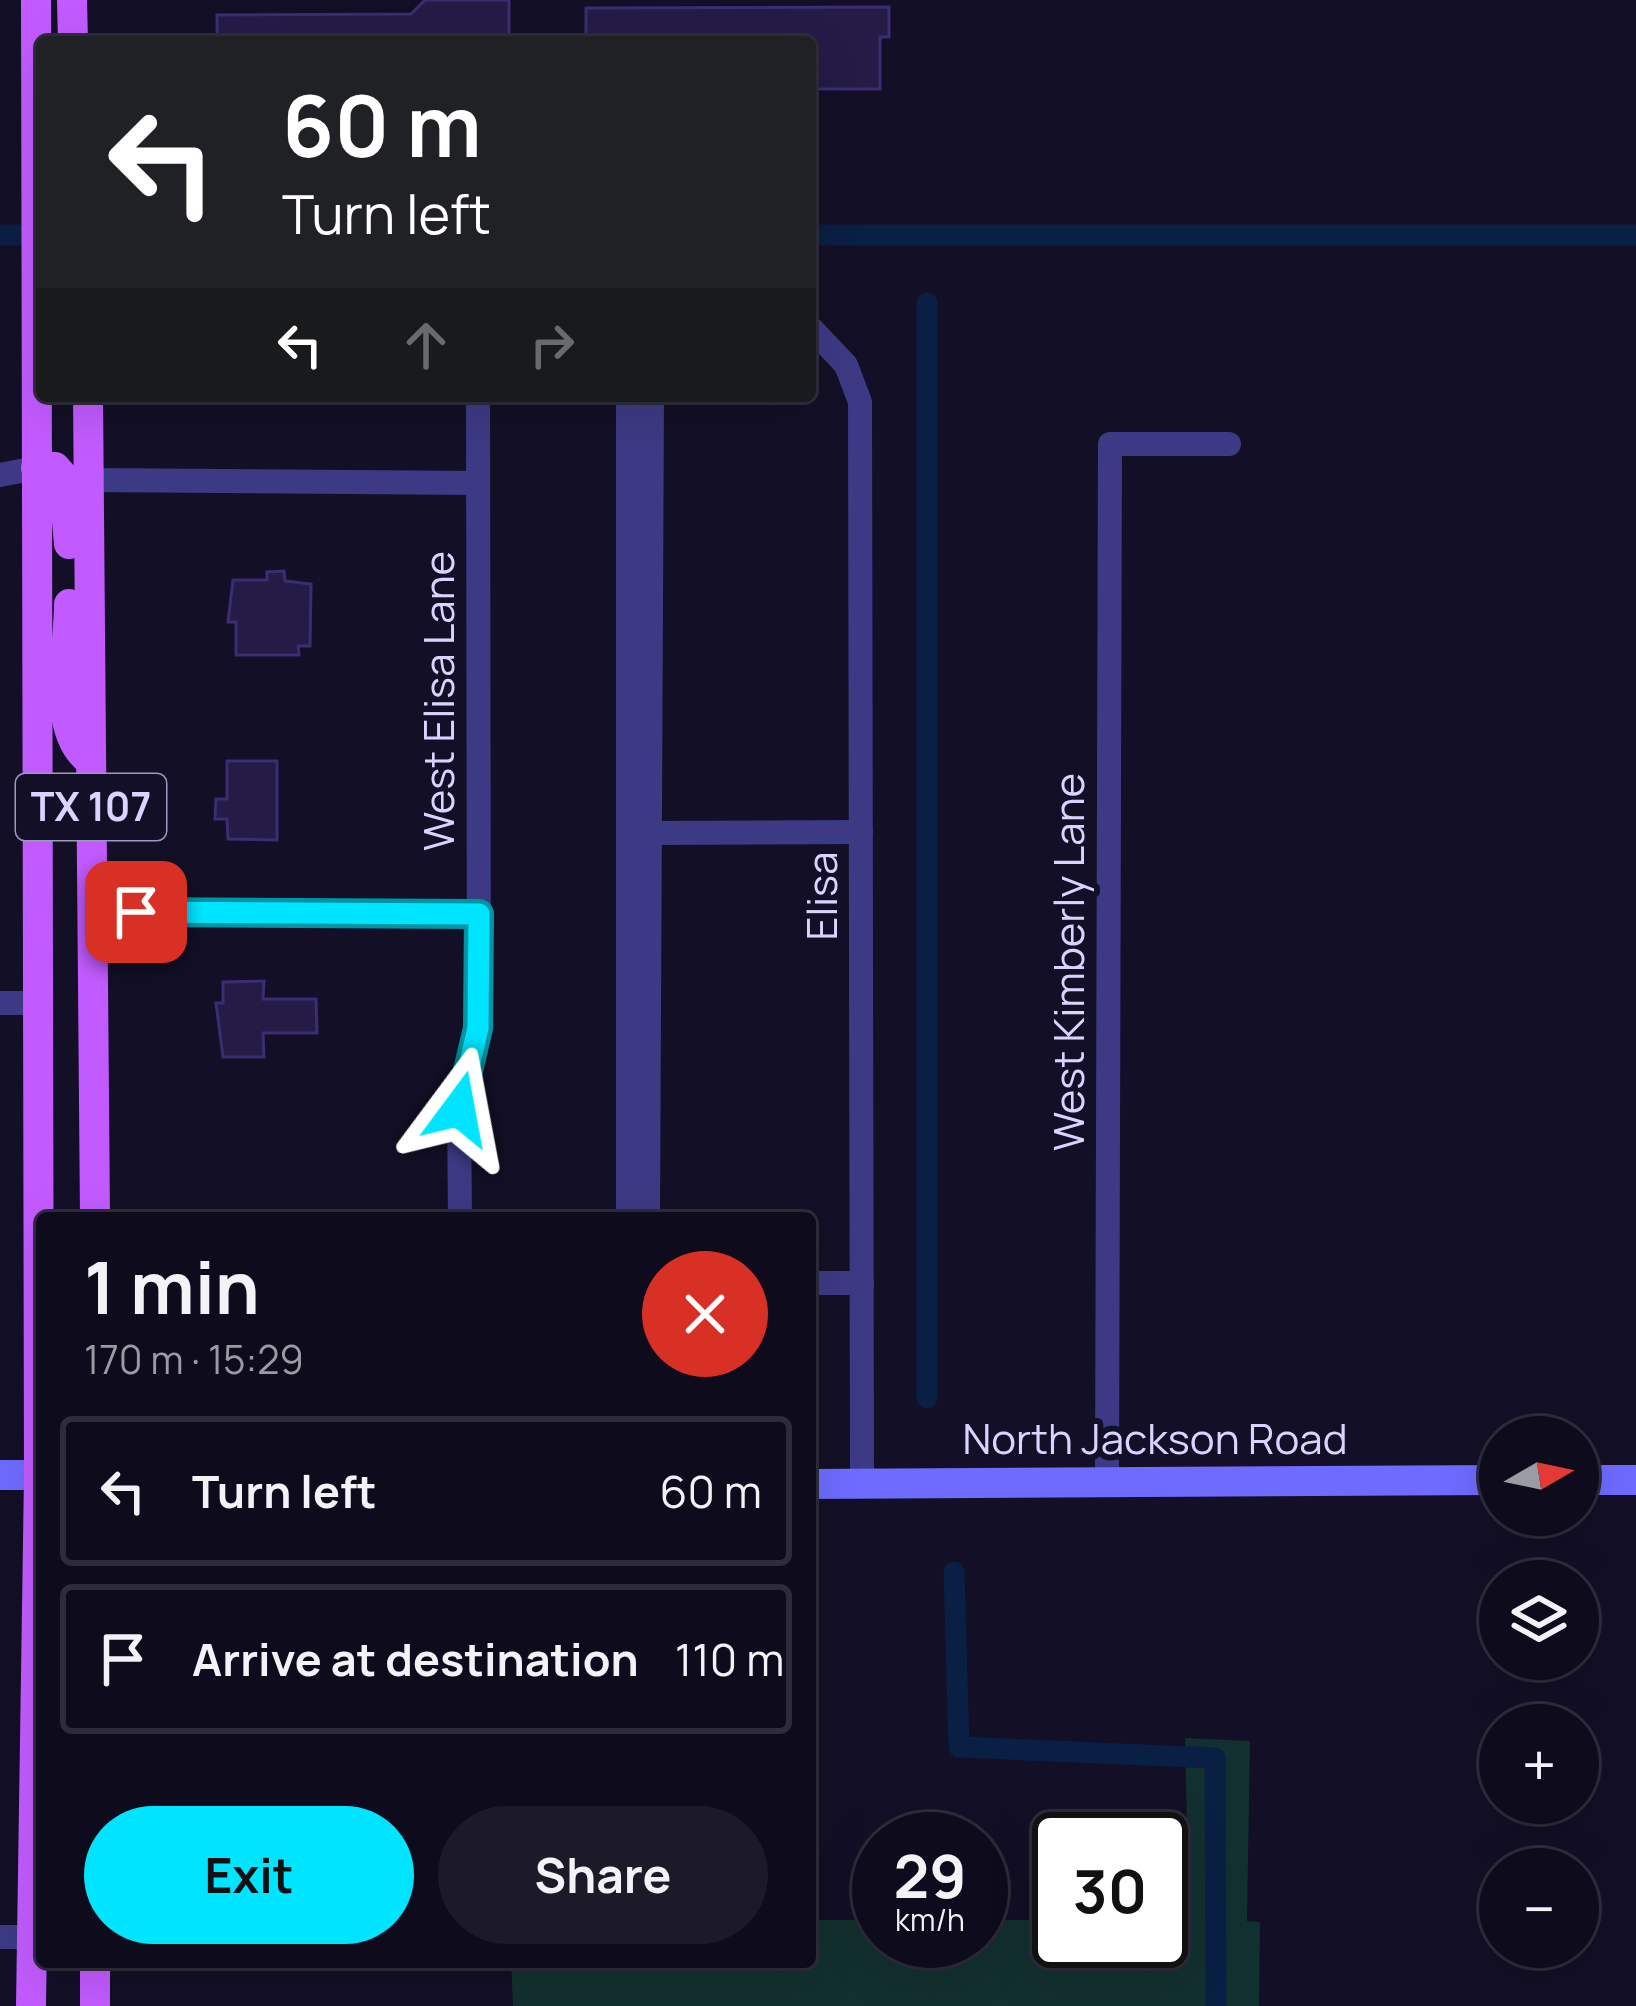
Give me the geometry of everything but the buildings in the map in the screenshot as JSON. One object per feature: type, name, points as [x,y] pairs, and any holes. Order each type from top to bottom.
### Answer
[{"type":"main road","name":"TX 107","points":[[36,0],[39,1212]]},
{"type":"main road","points":[[72,0],[73,36]]},
{"type":"main road","points":[[86,0],[86,36]]},
{"type":"main road","name":"TX 107","points":[[88,402],[95,1212]]},
{"type":"main road","points":[[36,468],[55,467],[67,495],[66,730],[76,751],[91,763]]},
{"type":"main road","points":[[0,1475],[36,1475]]},
{"type":"main road","name":"North Jackson Road","points":[[816,1484],[1479,1480]]},
{"type":"main road","points":[[1599,1480],[1636,1480]]},
{"type":"main road","name":"TX 107","points":[[31,2006],[15,1937],[36,1549]]},
{"type":"main road","points":[[95,1968],[95,2006]]},
{"type":"street","name":"Elisa","points":[[816,333],[846,365],[860,402],[862,1483]]},
{"type":"street","name":"West Elisa Lane","points":[[460,1212],[459,1109],[478,1028],[478,402]]},
{"type":"street","points":[[628,402],[628,1212]]},
{"type":"street","points":[[648,1212],[652,402]]},
{"type":"street","name":"West Kimberly Lane","points":[[1106,1480],[1110,444],[1229,444]]},
{"type":"street","points":[[0,475],[36,468]]},
{"type":"street","points":[[88,480],[478,483]]},
{"type":"street","points":[[650,832],[861,832]]},
{"type":"street","points":[[92,912],[479,914]]},
{"type":"street","points":[[0,1003],[38,1003]]},
{"type":"street","points":[[816,1283],[862,1282]]},
{"type":"green space","points":[[1185,1738],[1250,1741],[1247,1921],[1260,1922],[1259,2006],[513,2006],[511,1968],[816,1968],[816,1920],[852,1920],[852,1968],[1008,1968],[1008,1920],[1032,1920],[1032,1968],[1188,1968]]},
{"type":"waterway","points":[[0,235],[36,235]]},
{"type":"waterway","points":[[816,235],[1636,235]]},
{"type":"waterway","points":[[927,303],[927,1398]]},
{"type":"waterway","points":[[954,1572],[959,1747],[1215,1758],[1216,2006]]},
{"type":"route","points":[[136,912],[479,914],[477,1042],[464,1076],[459,1109]]}]
